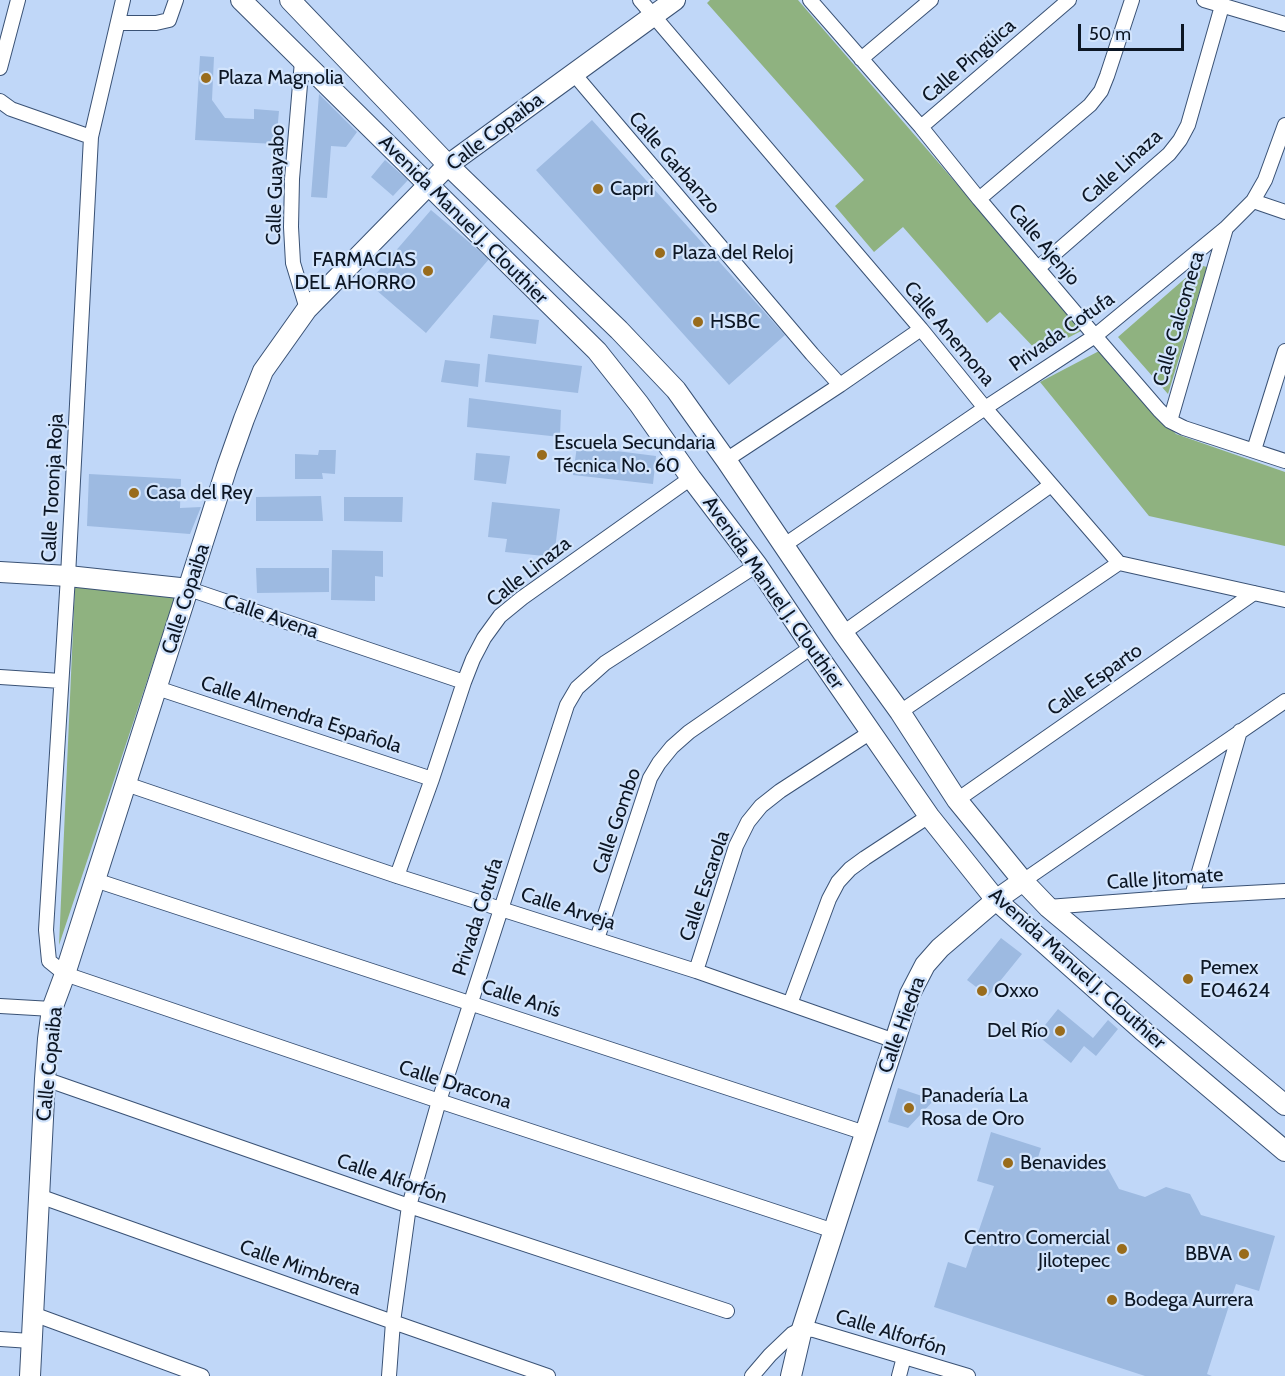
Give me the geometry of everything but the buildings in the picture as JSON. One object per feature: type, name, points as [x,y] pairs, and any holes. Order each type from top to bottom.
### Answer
[{"type":"main road","name":"Avenida Manuel J. Clouthier","points":[[241,0],[597,351],[639,404],[691,478],[757,565],[929,816],[996,900],[1142,1030],[1285,1151]]},
{"type":"main road","name":"Calle Copaiba","points":[[30,1376],[45,1079],[52,1009],[234,448],[263,371],[307,309],[448,165],[675,0]]},
{"type":"main road","name":"Avenida Manuel J. Clouthier","points":[[299,3],[448,165],[620,330],[676,390],[900,712],[957,800],[1023,881],[1047,907],[1285,1105]]},
{"type":"main road","points":[[597,351],[620,330]]},
{"type":"main road","name":"Calle Avena","points":[[0,572],[68,576],[189,589]]},
{"type":"main road","name":"Calle Hiedra","points":[[791,1376],[802,1329],[910,994],[925,965],[940,948],[996,900],[1023,881]]},
{"type":"street","points":[[0,68],[18,0]]},
{"type":"street","name":"Calle Toronja Roja","points":[[65,974],[49,961],[46,930],[68,576],[91,136],[123,0]]},
{"type":"street","points":[[118,23],[169,20],[176,0]]},
{"type":"street","name":"Calle Anemona","points":[[640,0],[1119,563]]},
{"type":"street","name":"Calle Ajenjo","points":[[810,0],[921,127],[1095,336],[1170,421],[1184,428],[1285,461]]},
{"type":"street","points":[[861,59],[931,0]]},
{"type":"street","name":"Calle Pingüica","points":[[921,127],[1069,0]]},
{"type":"street","points":[[980,199],[1090,105],[1101,91],[1131,0]]},
{"type":"street","points":[[1204,0],[1285,24]]},
{"type":"street","name":"Calle Linaza","points":[[1038,268],[1169,154],[1180,140],[1188,125],[1222,6]]},
{"type":"street","name":"Calle Guayabo","points":[[302,61],[292,179],[291,227],[294,263],[307,309]]},
{"type":"street","name":"Calle Garbanzo","points":[[574,74],[840,385]]},
{"type":"street","points":[[0,101],[11,109],[91,136]]},
{"type":"street","name":"Privada Cotufa","points":[[783,546],[1095,336],[1226,228],[1253,201],[1265,180],[1285,125]]},
{"type":"street","points":[[1253,201],[1285,212]]},
{"type":"street","name":"Calle Calcomeca","points":[[1170,421],[1226,228]]},
{"type":"street","points":[[726,460],[921,329]]},
{"type":"street","points":[[1254,450],[1285,351]]},
{"type":"street","name":"Calle Linaza","points":[[398,876],[473,659],[484,638],[500,616],[531,591],[691,478]]},
{"type":"street","points":[[843,633],[1051,485]]},
{"type":"street","points":[[900,712],[1119,563],[1285,600]]},
{"type":"street","name":"Privada Cotufa","points":[[389,1376],[393,1322],[409,1206],[439,1101],[567,705],[577,688],[606,663],[757,565]]},
{"type":"street","name":"Calle Avena","points":[[189,589],[464,682]]},
{"type":"street","name":"Calle Esparto","points":[[957,800],[1254,593]]},
{"type":"street","name":"Calle Gombo","points":[[597,939],[650,778],[658,763],[689,732],[812,647]]},
{"type":"street","points":[[0,677],[61,681]]},
{"type":"street","name":"Calle Almendra Española","points":[[157,688],[432,779]]},
{"type":"street","name":"Calle Hiedra","points":[[1023,881],[1285,701]]},
{"type":"street","points":[[1192,896],[1240,731]]},
{"type":"street","name":"Calle Escarola","points":[[696,970],[736,846],[748,822],[761,806],[780,791],[871,732]]},
{"type":"street","name":"Calle Arveja","points":[[126,784],[398,876],[696,970],[895,1041]]},
{"type":"street","points":[[790,1004],[828,899],[838,882],[865,858],[929,816]]},
{"type":"street","name":"Calle Anís","points":[[95,880],[865,1133]]},
{"type":"street","name":"Calle Jitomate","points":[[1047,907],[1285,891]]},
{"type":"street","name":"Calle Dracona","points":[[65,974],[439,1101],[834,1231]]},
{"type":"street","points":[[0,1006],[52,1009]]},
{"type":"street","name":"Calle Alforfón","points":[[45,1079],[409,1206],[727,1311]]},
{"type":"street","name":"Calle Mimbrera","points":[[39,1196],[548,1376]]},
{"type":"street","points":[[33,1314],[202,1376]]},
{"type":"street","points":[[752,1376],[792,1334],[802,1329]]},
{"type":"street","name":"Calle Alforfón","points":[[802,1329],[814,1330],[968,1376]]},
{"type":"street","points":[[0,1339],[31,1341]]},
{"type":"street","points":[[899,1376],[904,1357]]},
{"type":"green space","points":[[710,0],[798,0],[1083,330],[1039,353],[1000,312],[987,323],[903,227],[874,252],[835,206],[864,180],[707,3]]},
{"type":"green space","points":[[1207,267],[1168,394],[1118,337],[1197,268]]},
{"type":"green space","points":[[1101,350],[1176,434],[1285,472],[1285,546],[1149,516],[1040,382]]},
{"type":"green space","points":[[75,585],[176,594],[59,945]]},
{"type":"place","name":"Plaza Magnolia","points":[[206,78]]},
{"type":"place","name":"Capri","points":[[598,189]]},
{"type":"place","name":"Plaza del Reloj","points":[[660,253]]},
{"type":"place","name":"FARMACIAS DEL AHORRO","points":[[428,271]]},
{"type":"place","name":"HSBC","points":[[698,322]]},
{"type":"place","name":"Escuela Secundaria Técnica No. 60","points":[[542,455]]},
{"type":"place","name":"Casa del Rey","points":[[134,493]]},
{"type":"place","name":"Pemex E04624","points":[[1188,979]]},
{"type":"place","name":"Oxxo","points":[[982,991]]},
{"type":"place","name":"Del Río","points":[[1060,1031]]},
{"type":"place","name":"Panadería La Rosa de Oro","points":[[909,1108]]},
{"type":"place","name":"Benavides","points":[[1008,1163]]},
{"type":"place","name":"Centro Comercial Jilotepec","points":[[1122,1249]]},
{"type":"place","name":"BBVA","points":[[1244,1254]]},
{"type":"place","name":"Bodega Aurrera","points":[[1112,1300]]}]
